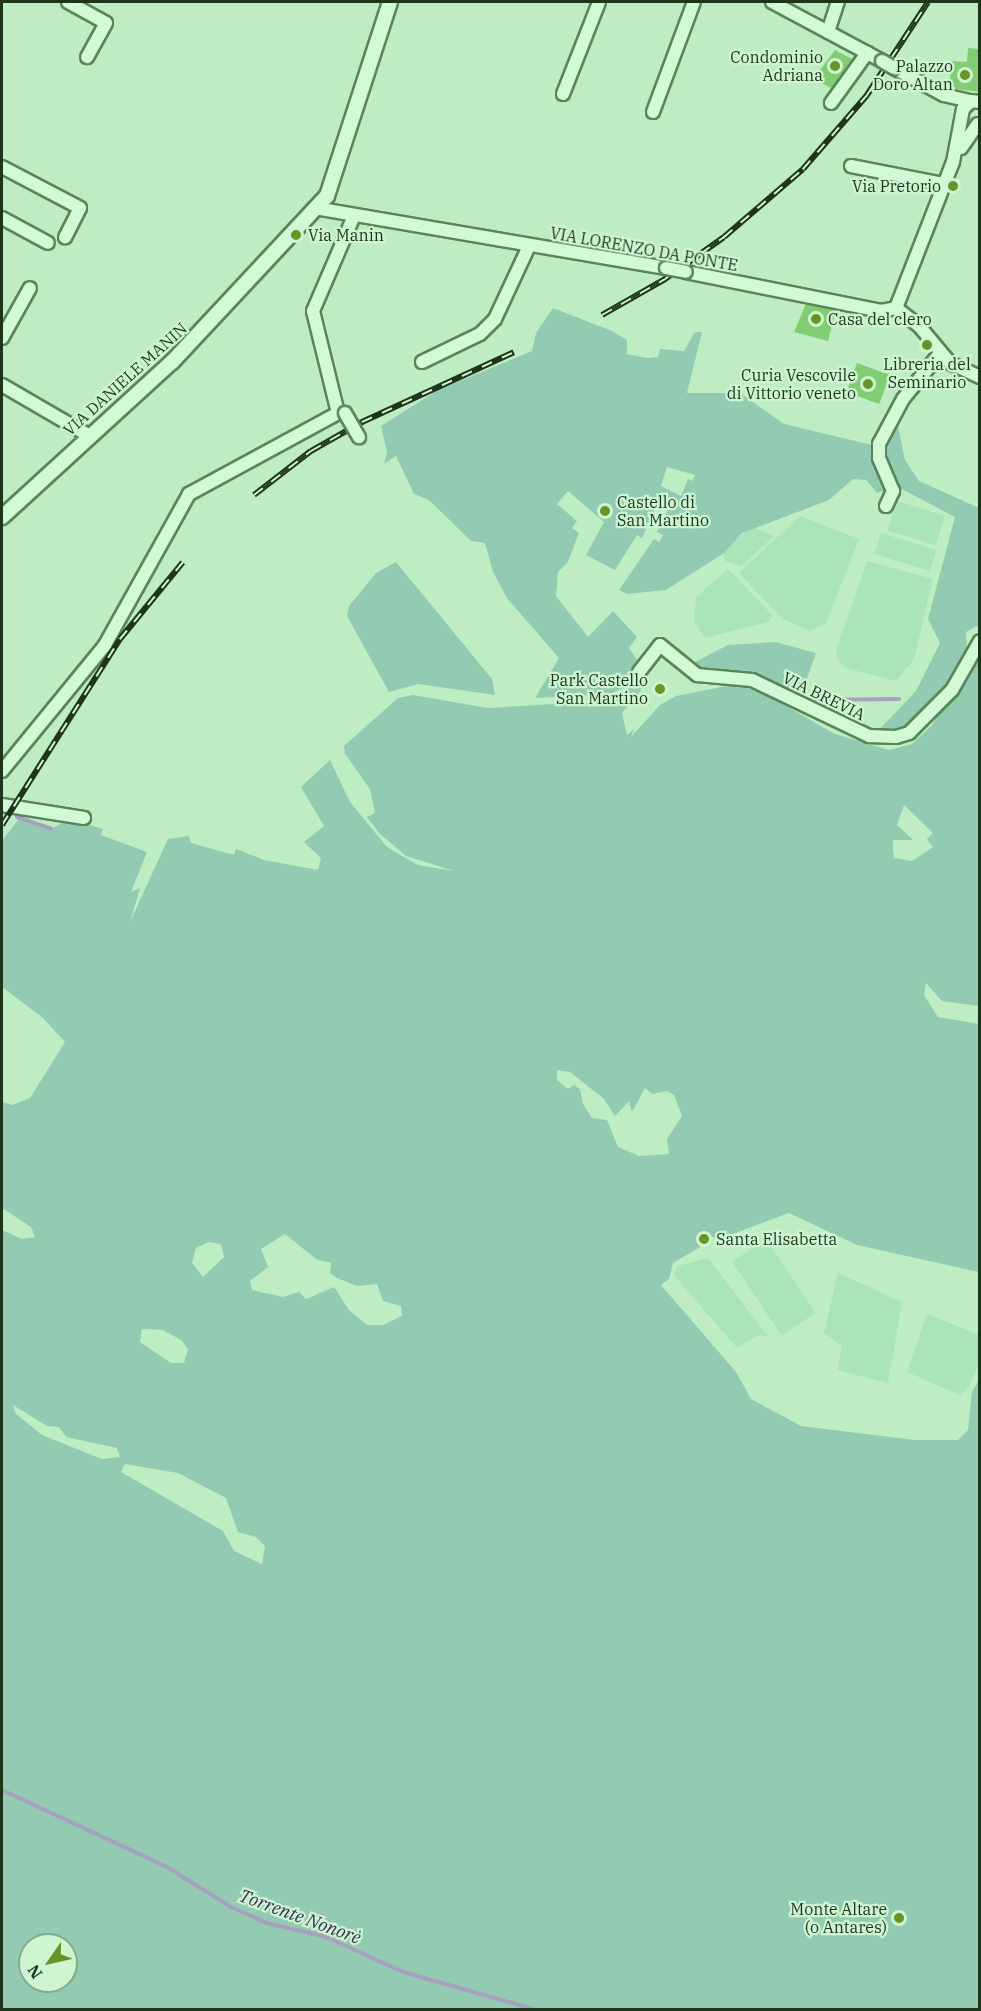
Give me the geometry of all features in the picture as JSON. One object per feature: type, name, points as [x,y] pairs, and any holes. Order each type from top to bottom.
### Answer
[{"type":"street","points":[[68,2],[106,23],[87,57]]},
{"type":"street","name":"VIA DANIELE MANIN","points":[[2,517],[88,435],[172,362],[315,208],[334,182],[390,2]]},
{"type":"street","points":[[563,94],[599,2]]},
{"type":"street","points":[[653,112],[694,2]]},
{"type":"street","points":[[772,2],[944,95],[975,101],[963,116],[953,162],[896,308],[950,363],[980,376]]},
{"type":"street","points":[[828,32],[838,2]]},
{"type":"street","points":[[831,104],[867,53]]},
{"type":"street","points":[[953,162],[979,124],[963,116]]},
{"type":"street","points":[[851,166],[944,184]]},
{"type":"street","points":[[2,167],[80,208],[64,237]]},
{"type":"street","name":"VIA LORENZO DA PONTE","points":[[315,208],[529,246],[564,248],[858,307],[896,308]]},
{"type":"street","points":[[354,216],[313,311],[331,380],[345,413],[360,439]]},
{"type":"street","points":[[2,218],[48,243]]},
{"type":"street","points":[[422,362],[480,334],[495,319],[529,246]]},
{"type":"street","points":[[2,338],[30,288]]},
{"type":"street","points":[[886,506],[892,491],[879,458],[879,444],[903,399],[941,352]]},
{"type":"street","points":[[2,771],[105,645],[189,494],[338,413],[332,395],[331,380]]},
{"type":"street","points":[[2,385],[88,435]]},
{"type":"street","name":"VIA BREVIA","points":[[639,672],[660,645],[697,675],[752,680],[880,738],[909,733],[952,690],[980,641]]},
{"type":"street","points":[[2,805],[84,818]]},
{"type":"green space","points":[[553,308],[612,331],[627,340],[627,354],[647,358],[658,357],[660,349],[684,351],[695,332],[702,332],[687,393],[740,393],[784,424],[872,445],[886,490],[877,493],[866,480],[853,479],[829,500],[742,533],[724,553],[666,590],[627,594],[619,590],[654,539],[659,542],[663,535],[657,532],[670,506],[659,500],[642,538],[637,535],[615,570],[586,555],[604,522],[568,491],[557,504],[577,521],[572,528],[579,533],[568,562],[558,572],[556,596],[588,637],[613,611],[637,637],[629,648],[639,663],[638,670],[623,688],[610,694],[535,698],[559,658],[507,598],[493,572],[485,543],[471,541],[429,500],[414,494],[396,456],[384,464],[387,452],[381,426],[438,390],[532,351],[536,333]],"holes":[[[667,467],[695,475],[692,481],[688,479],[681,496],[661,486]]]},
{"type":"green space","points":[[898,427],[905,460],[919,481],[979,508],[979,625],[966,632],[967,652],[953,682],[904,732],[877,732],[916,691],[940,643],[928,619],[955,517],[894,485],[884,451],[889,433]]},
{"type":"green space","points":[[897,501],[945,516],[936,545],[888,531]]},
{"type":"green space","points":[[800,516],[859,539],[826,623],[810,631],[783,619],[739,573]]},
{"type":"green space","points":[[751,527],[774,536],[741,566],[725,561],[723,551]]},
{"type":"green space","points":[[881,533],[936,550],[930,571],[875,554]]},
{"type":"green space","points":[[867,561],[933,579],[914,659],[896,681],[846,668],[838,660],[836,651]]},
{"type":"green space","points":[[396,562],[492,679],[495,695],[418,684],[389,692],[347,616],[349,606],[376,573]]},
{"type":"green space","points":[[728,569],[773,616],[768,622],[705,638],[694,621],[696,597]]},
{"type":"green space","points":[[775,642],[816,653],[801,695],[746,678],[702,673],[693,663],[728,645]]},
{"type":"green space","points":[[979,653],[979,1006],[942,1001],[926,983],[924,995],[938,1017],[979,1024],[979,1272],[857,1245],[789,1213],[722,1238],[700,1236],[700,1247],[673,1263],[669,1279],[661,1285],[736,1372],[751,1399],[801,1426],[915,1440],[958,1440],[968,1430],[972,1392],[979,1380],[979,2009],[2,2009],[2,1230],[22,1239],[35,1237],[31,1227],[2,1208],[2,1102],[12,1105],[30,1098],[65,1042],[43,1018],[2,987],[2,841],[21,816],[51,829],[70,819],[103,829],[101,835],[147,852],[131,892],[140,888],[130,922],[168,839],[189,836],[191,843],[234,855],[236,849],[264,860],[318,870],[321,858],[304,842],[324,826],[301,787],[330,760],[350,802],[387,847],[418,865],[454,871],[406,856],[379,833],[367,817],[375,813],[370,789],[345,754],[344,746],[398,698],[413,695],[488,708],[587,702],[612,700],[641,679],[641,690],[622,713],[627,735],[634,729],[631,737],[660,705],[676,696],[737,684],[772,698],[835,734],[889,750],[912,744],[932,725]],"holes":[[[904,805],[933,833],[927,839],[933,847],[912,861],[894,858],[893,840],[913,840],[897,825]],[[557,1070],[570,1072],[604,1099],[615,1116],[629,1101],[632,1112],[645,1088],[652,1094],[667,1091],[674,1095],[682,1116],[667,1139],[669,1154],[639,1156],[618,1147],[607,1120],[592,1118],[583,1104],[580,1089],[574,1085],[568,1089],[557,1080]],[[285,1234],[316,1259],[331,1263],[330,1273],[337,1278],[357,1286],[377,1284],[383,1301],[401,1306],[402,1316],[383,1325],[367,1325],[349,1310],[334,1287],[306,1299],[299,1292],[283,1297],[252,1290],[250,1281],[268,1267],[261,1249]],[[209,1242],[221,1244],[224,1257],[203,1277],[192,1263],[196,1248]],[[142,1329],[163,1330],[181,1340],[188,1349],[184,1363],[171,1363],[140,1342]],[[13,1405],[47,1426],[59,1427],[66,1437],[117,1448],[120,1457],[102,1459],[42,1435],[16,1414]],[[125,1464],[178,1473],[226,1498],[238,1532],[256,1537],[265,1546],[262,1564],[234,1551],[223,1531],[121,1472]]]},
{"type":"green space","points":[[766,1239],[816,1313],[782,1336],[732,1262]]},
{"type":"green space","points":[[708,1258],[768,1336],[758,1335],[737,1348],[673,1274],[678,1266]]},
{"type":"green space","points":[[838,1273],[902,1302],[888,1383],[837,1370],[842,1346],[824,1333]]},
{"type":"green space","points":[[927,1314],[979,1335],[979,1362],[969,1387],[960,1395],[907,1372]]},
{"type":"building","name":"Palazzo Doro Altan","points":[[968,48],[980,49],[980,92],[949,88],[952,61],[967,62]]},
{"type":"building","name":"Condominio Adriana","points":[[835,50],[852,59],[831,88],[822,83],[820,70]]},
{"type":"building","name":"Casa del clero","points":[[806,304],[836,310],[828,341],[794,332]]},
{"type":"building","name":"Curia Vescovile di Vittorio veneto","points":[[857,363],[890,375],[879,404],[846,392]]},
{"type":"waterway","points":[[811,700],[899,699]]},
{"type":"waterway","points":[[17,817],[51,829]]},
{"type":"waterway","name":"Torrente Nonorè","points":[[2,1790],[167,1867],[231,1907],[267,1923],[326,1937],[403,1972],[536,2010]]},
{"type":"railway","points":[[602,315],[665,279],[724,237],[803,169],[867,95],[928,2]]},
{"type":"railway","points":[[254,495],[311,451],[362,422],[514,352]]},
{"type":"railway","points":[[2,825],[120,639],[183,562]]},
{"type":"place","name":"Condominio Adriana","points":[[835,66]]},
{"type":"place","name":"Palazzo Doro Altan","points":[[965,75]]},
{"type":"place","name":"Via Pretorio","points":[[953,186]]},
{"type":"place","name":"Via Manin","points":[[296,235]]},
{"type":"place","name":"Casa del clero","points":[[816,319]]},
{"type":"place","name":"Libreria del Seminario","points":[[927,345]]},
{"type":"place","name":"Curia Vescovile di Vittorio veneto","points":[[868,384]]},
{"type":"place","name":"Castello di San Martino","points":[[605,511]]},
{"type":"place","name":"Park Castello San Martino","points":[[660,689]]},
{"type":"place","name":"Santa Elisabetta","points":[[704,1239]]},
{"type":"place","name":"Monte Altare (o Antares)","points":[[899,1918]]}]
